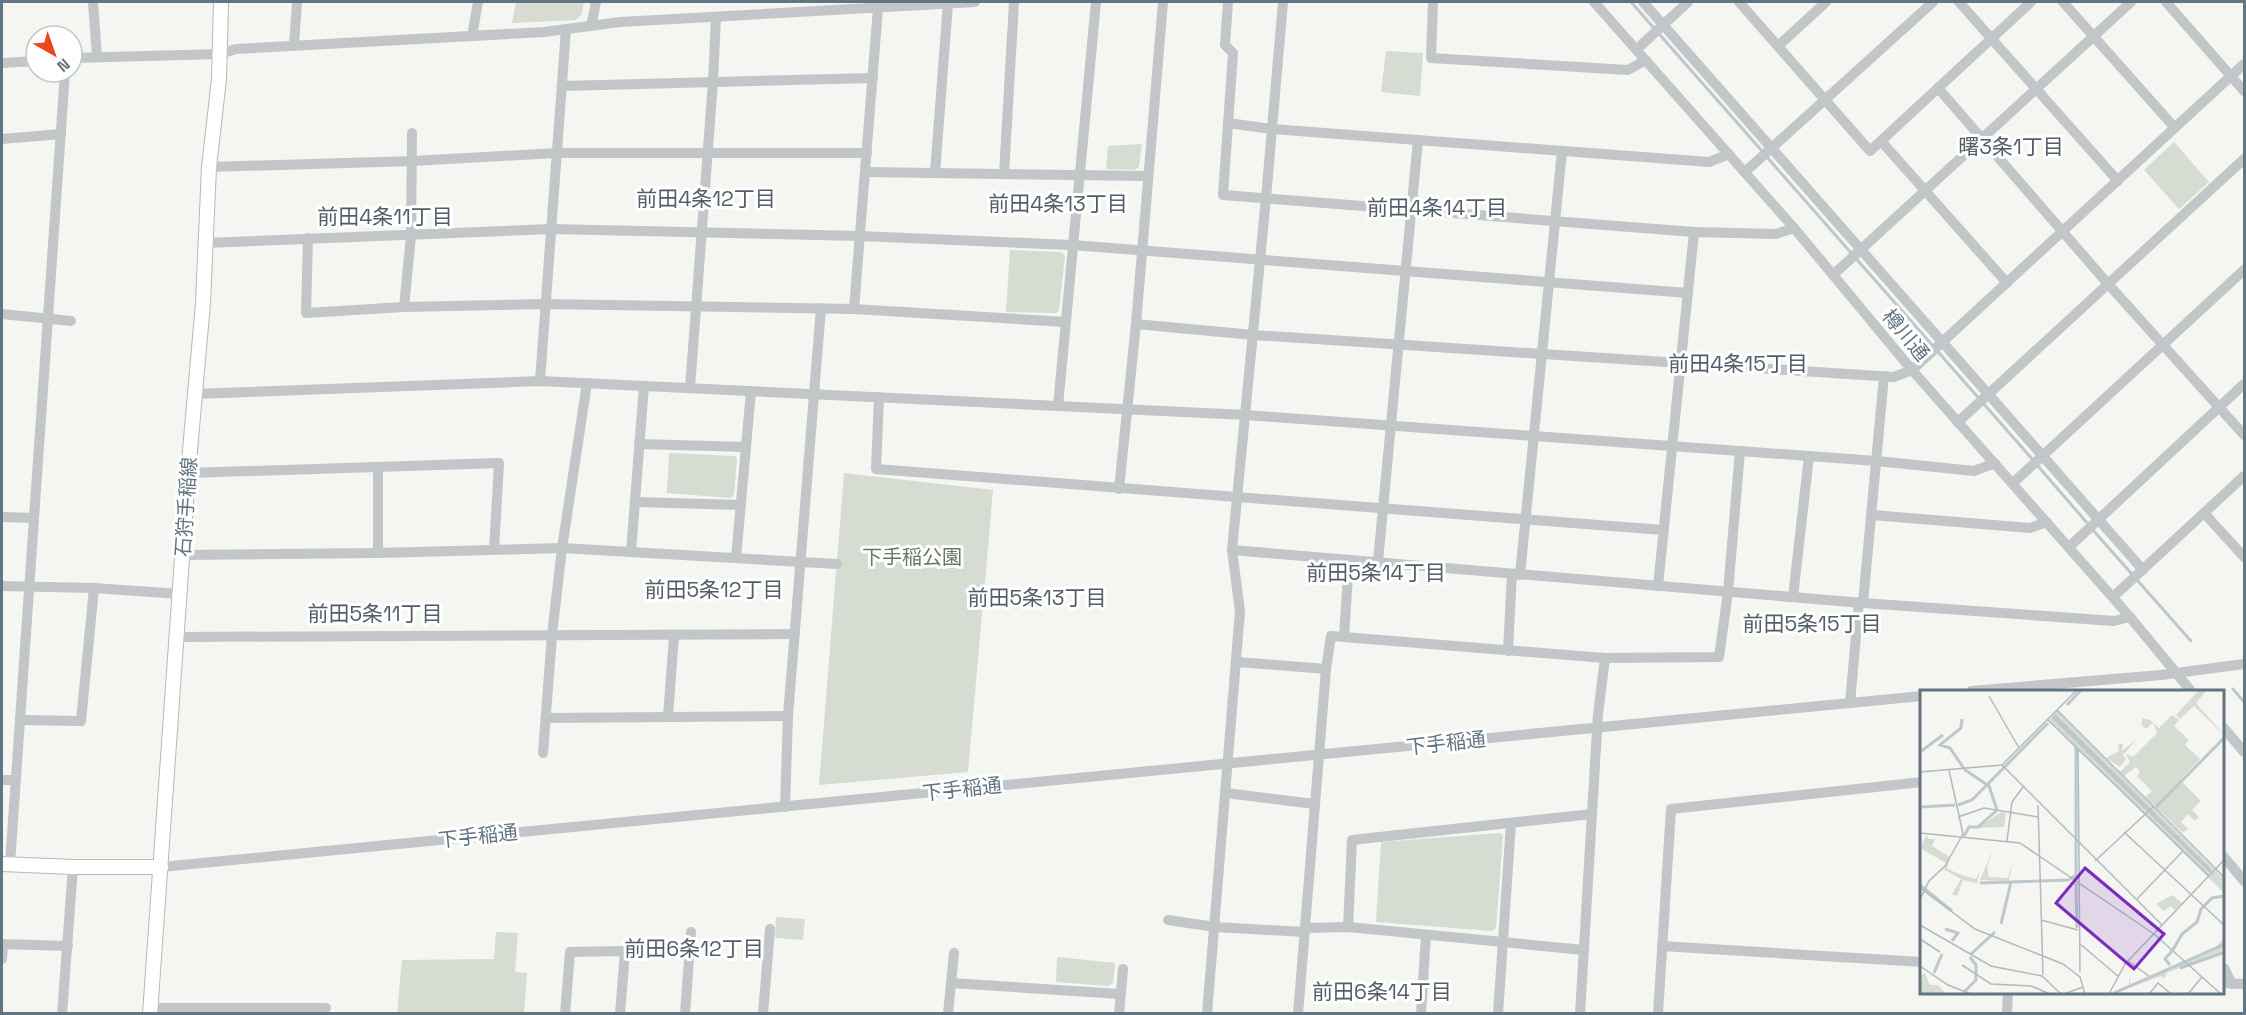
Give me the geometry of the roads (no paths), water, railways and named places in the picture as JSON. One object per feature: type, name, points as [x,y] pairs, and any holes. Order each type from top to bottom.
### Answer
[{"type":"main road","name":"石狩手稲線","points":[[150,1011],[206,243],[209,167],[220,54],[220,2]]},
{"type":"main road","name":"下手稲通","points":[[6,864],[161,867]]},
{"type":"street","points":[[93,2],[97,57]]},
{"type":"street","points":[[294,46],[297,2]]},
{"type":"street","points":[[472,36],[478,2]]},
{"type":"street","points":[[591,26],[596,2]]},
{"type":"street","points":[[84,58],[220,54],[236,50],[294,46],[975,2]]},
{"type":"street","points":[[1004,174],[1014,2]]},
{"type":"street","points":[[1058,406],[1096,2]]},
{"type":"street","points":[[1119,489],[1136,324],[1163,2]]},
{"type":"street","points":[[1228,2],[1225,45],[1233,53],[1222,195],[1694,232],[1776,234],[1794,228]]},
{"type":"street","points":[[1207,1014],[1240,611],[1232,550],[1283,2]]},
{"type":"street","points":[[1433,2],[1431,58],[1628,70],[1646,60]]},
{"type":"street","name":"樽川通","points":[[1594,2],[1794,228],[1912,370],[2113,597],[2190,690]]},
{"type":"street","points":[[1643,2],[1767,152],[2037,461],[2096,522],[2138,575]]},
{"type":"street","points":[[1637,50],[1688,2]]},
{"type":"street","points":[[1739,2],[1870,151],[2031,2]]},
{"type":"street","points":[[1745,172],[1933,2]]},
{"type":"street","points":[[1959,2],[2118,181]]},
{"type":"street","points":[[2063,2],[2175,128]]},
{"type":"street","points":[[1833,275],[2131,2]]},
{"type":"street","points":[[2166,2],[2244,91]]},
{"type":"street","points":[[935,173],[948,3]]},
{"type":"street","points":[[1778,46],[1819,4]]},
{"type":"street","points":[[854,309],[878,8]]},
{"type":"street","points":[[690,388],[716,17]]},
{"type":"street","points":[[540,381],[566,29]]},
{"type":"street","points":[[2,63],[24,62]]},
{"type":"street","points":[[1136,324],[1253,335],[1894,377],[1912,370],[1938,347],[2244,64]]},
{"type":"street","points":[[562,86],[873,78]]},
{"type":"street","points":[[6,864],[16,780],[64,84]]},
{"type":"street","points":[[1938,88],[2062,232],[2244,435]]},
{"type":"street","points":[[1228,123],[1272,129],[1709,162],[1729,154]]},
{"type":"street","points":[[404,308],[411,236],[412,133]]},
{"type":"street","points":[[2,140],[61,134]]},
{"type":"street","points":[[1378,561],[1418,140]]},
{"type":"street","points":[[1881,141],[2007,283]]},
{"type":"street","points":[[1508,651],[1516,574],[1526,520],[1540,354],[1562,151]]},
{"type":"street","points":[[209,167],[413,161],[556,153],[867,153]]},
{"type":"street","points":[[1958,422],[2244,159]]},
{"type":"street","points":[[865,172],[1148,176]]},
{"type":"street","points":[[206,243],[551,229],[860,236],[1072,245],[1688,292]]},
{"type":"street","points":[[1658,586],[1694,232]]},
{"type":"street","points":[[308,238],[306,313],[545,304],[854,309],[1065,322]]},
{"type":"street","points":[[2013,483],[2244,270]]},
{"type":"street","points":[[785,807],[788,716],[821,308]]},
{"type":"street","points":[[2,314],[71,321]]},
{"type":"street","points":[[1851,703],[1872,515],[1884,376]]},
{"type":"street","points":[[195,394],[540,381],[1246,415],[1877,461],[1974,471],[1995,463]]},
{"type":"street","points":[[543,753],[552,635],[562,548],[587,383]]},
{"type":"street","points":[[2069,547],[2244,384]]},
{"type":"street","points":[[631,552],[644,386]]},
{"type":"street","points":[[736,558],[751,391]]},
{"type":"street","points":[[879,397],[876,469],[1663,530]]},
{"type":"street","points":[[639,444],[746,447]]},
{"type":"street","points":[[1298,1014],[1318,756],[1331,636],[1605,658],[1719,657],[1728,592],[1740,451]]},
{"type":"street","points":[[1793,597],[1809,456]]},
{"type":"street","points":[[188,473],[499,463],[494,550]]},
{"type":"street","points":[[378,468],[378,553]]},
{"type":"street","points":[[2113,597],[2244,476]]},
{"type":"street","points":[[635,502],[741,505]]},
{"type":"street","points":[[2204,513],[2244,557]]},
{"type":"street","points":[[1872,515],[2030,528],[2047,522]]},
{"type":"street","points":[[2,517],[34,518]]},
{"type":"street","points":[[182,555],[562,548],[837,564]]},
{"type":"street","points":[[1232,550],[1728,592],[2114,621],[2130,617]]},
{"type":"street","points":[[1344,637],[1349,560]]},
{"type":"street","points":[[2,586],[94,588],[180,594]]},
{"type":"street","points":[[20,720],[81,721],[94,588]]},
{"type":"street","points":[[177,637],[795,634]]},
{"type":"street","points":[[668,717],[674,635]]},
{"type":"street","points":[[1580,1014],[1598,728],[1605,658]]},
{"type":"street","points":[[1237,662],[1326,669]]},
{"type":"street","points":[[1990,690],[2176,673],[2244,664]]},
{"type":"street","name":"下手稲通","points":[[161,867],[1920,696]]},
{"type":"street","points":[[547,718],[788,716]]},
{"type":"street","points":[[2225,730],[2244,752]]},
{"type":"street","points":[[2,780],[16,780]]},
{"type":"street","points":[[1658,1014],[1671,809],[1920,782]]},
{"type":"street","points":[[1226,793],[1315,804]]},
{"type":"street","points":[[1348,927],[1352,840],[1592,814]]},
{"type":"street","points":[[1498,1014],[1511,823]]},
{"type":"street","points":[[2225,859],[2244,881]]},
{"type":"street","points":[[62,1014],[73,867]]},
{"type":"street","points":[[1168,920],[1215,927],[1305,930],[1348,927],[1584,950]]},
{"type":"street","points":[[763,1014],[770,929]]},
{"type":"street","points":[[685,1014],[691,932]]},
{"type":"street","points":[[1421,1014],[1426,935]]},
{"type":"street","points":[[2,959],[2,944],[68,946]]},
{"type":"street","points":[[1662,946],[1920,962]]},
{"type":"street","points":[[565,1014],[570,952],[625,951],[620,1014]]},
{"type":"street","points":[[948,1014],[954,953]]},
{"type":"street","points":[[1119,1014],[1123,969]]},
{"type":"street","points":[[951,983],[1120,994]]},
{"type":"street","points":[[2228,983],[2244,984]]},
{"type":"street","points":[[2007,1014],[2008,994]]},
{"type":"street","points":[[150,1011],[326,1008]]},
{"type":"waterway","points":[[1631,2],[1762,151]]},
{"type":"waterway","points":[[1766,156],[2033,460]]},
{"type":"waterway","points":[[2037,465],[2088,524]]},
{"type":"waterway","points":[[2092,529],[2191,641]]},
{"type":"waterway","points":[[2233,689],[2244,702]]},
{"type":"district","name":"曙3条1丁目","points":[[2011,146]]},
{"type":"district","name":"前田4条12丁目","points":[[706,198]]},
{"type":"district","name":"前田4条13丁目","points":[[1058,203]]},
{"type":"district","name":"前田4条14丁目","points":[[1437,207]]},
{"type":"district","name":"前田4条11丁目","points":[[385,216]]},
{"type":"district","name":"前田4条15丁目","points":[[1738,363]]},
{"type":"district","name":"前田5条14丁目","points":[[1376,572]]},
{"type":"district","name":"前田5条12丁目","points":[[714,589]]},
{"type":"district","name":"前田5条13丁目","points":[[1037,597]]},
{"type":"district","name":"前田5条11丁目","points":[[375,613]]},
{"type":"district","name":"前田5条15丁目","points":[[1812,623]]},
{"type":"district","name":"前田6条12丁目","points":[[694,948]]},
{"type":"district","name":"前田6条14丁目","points":[[1382,991]]},
{"type":"park label","name":"下手稲公園","points":[[912,557]]}]
